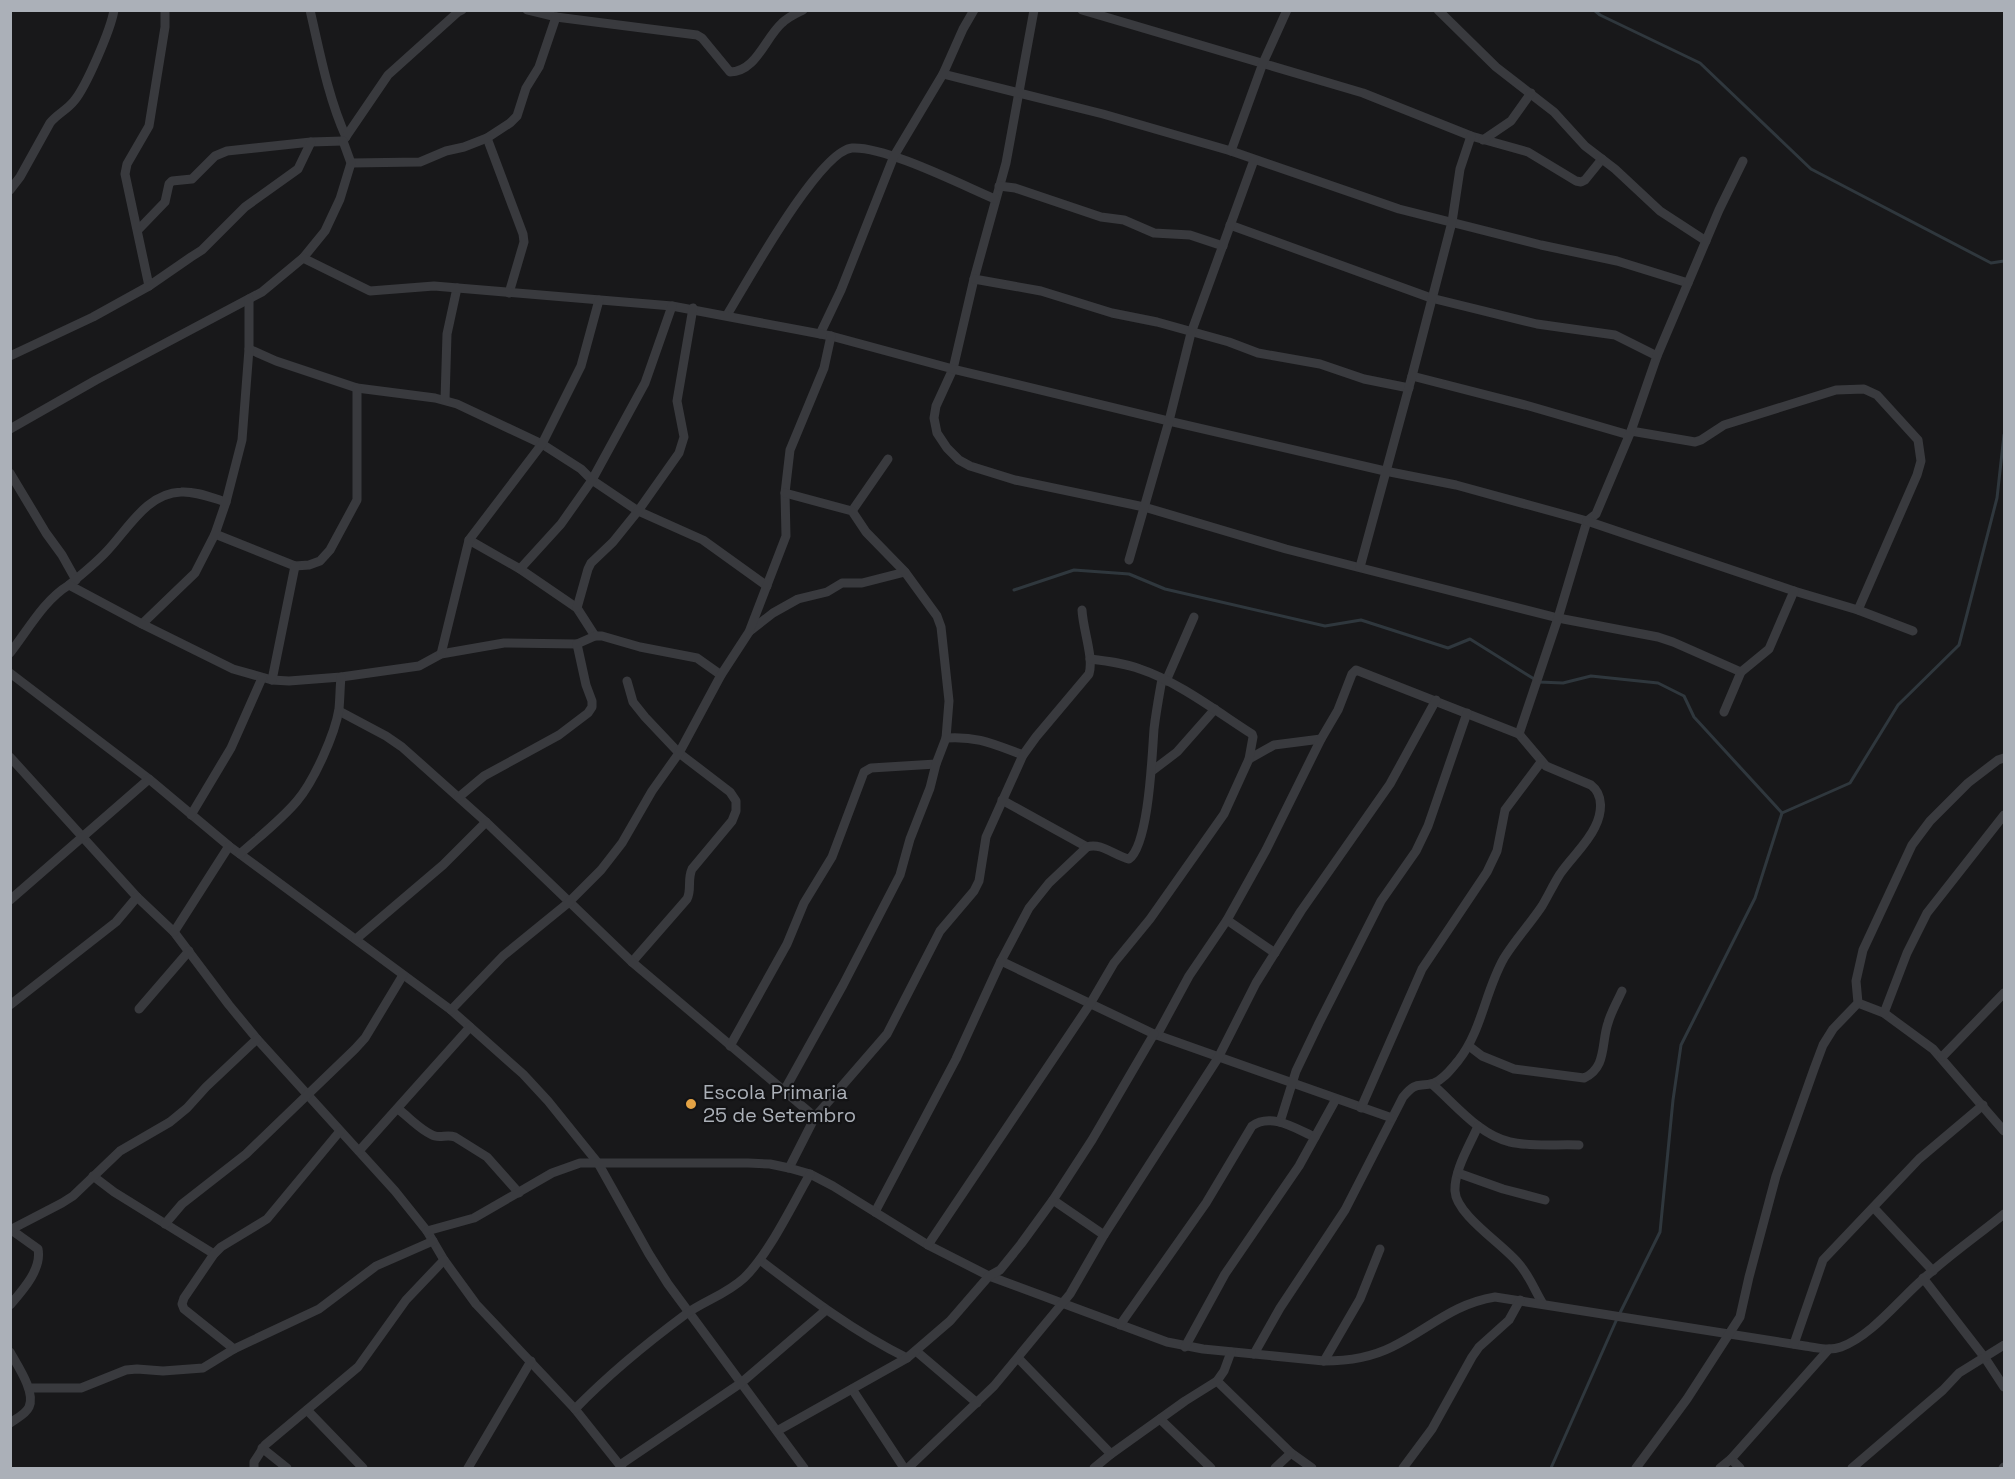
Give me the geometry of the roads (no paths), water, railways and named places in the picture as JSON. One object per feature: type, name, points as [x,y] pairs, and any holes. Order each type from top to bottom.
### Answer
[{"type":"street","points":[[10,190],[20,177],[50,123],[73,102],[80,92],[108,32],[114,10]]},
{"type":"street","points":[[149,286],[125,174],[127,164],[149,126],[165,27],[165,10]]},
{"type":"street","points":[[10,429],[96,380],[262,292],[303,258],[326,231],[334,215],[351,164],[326,80],[310,10]]},
{"type":"street","points":[[527,10],[556,17],[580,16],[697,35],[730,72],[738,72],[748,65],[787,14],[803,10]]},
{"type":"street","points":[[820,334],[841,290],[894,156],[944,74],[963,29],[974,10]]},
{"type":"street","points":[[1034,10],[1020,92],[999,186],[953,369],[936,406],[934,418],[937,433],[959,460],[970,466],[1015,480],[1144,507],[1268,544],[1558,618],[1658,637],[1741,672]]},
{"type":"street","points":[[1082,10],[1363,93],[1471,136],[1528,152],[1581,182],[1602,159]]},
{"type":"street","points":[[1231,151],[1263,63],[1287,10]]},
{"type":"street","points":[[1438,10],[1496,67],[1554,112],[1585,146],[1615,169],[1660,211],[1706,241]]},
{"type":"street","points":[[345,139],[388,75],[458,11]]},
{"type":"street","points":[[351,164],[420,162],[487,138],[510,123],[517,116],[526,88],[539,67],[556,17]]},
{"type":"street","points":[[944,74],[1104,114],[1231,151],[1399,209],[1541,245],[1617,261],[1688,283]]},
{"type":"street","points":[[1483,140],[1511,121],[1531,93]]},
{"type":"street","points":[[1360,567],[1452,222],[1460,169],[1471,136]]},
{"type":"street","points":[[487,138],[523,234],[524,242],[508,292]]},
{"type":"street","points":[[138,230],[165,202],[169,183],[192,179],[220,153],[345,139]]},
{"type":"street","points":[[10,356],[93,317],[149,286],[201,250],[245,207],[298,169],[311,142]]},
{"type":"street","points":[[727,315],[777,232],[812,181],[844,150],[852,148],[894,156],[995,200]]},
{"type":"street","points":[[1129,560],[1169,421],[1191,333],[1254,160]]},
{"type":"street","points":[[1519,734],[1558,618],[1587,521],[1596,514],[1630,433],[1657,356],[1743,161]]},
{"type":"street","points":[[999,186],[1015,188],[1101,217],[1124,220],[1154,233],[1190,235],[1222,246]]},
{"type":"street","points":[[1230,225],[1431,298],[1537,324],[1615,335],[1657,356]]},
{"type":"street","points":[[303,258],[370,291],[418,286],[457,288],[693,308],[831,336],[953,369],[1169,421],[1456,485],[1587,521],[1794,591],[1858,610],[1913,631]]},
{"type":"street","points":[[974,279],[1041,291],[1112,313],[1157,322],[1229,342],[1258,353],[1320,364],[1357,378],[1408,388]]},
{"type":"street","points":[[445,400],[447,334],[457,288]]},
{"type":"street","points":[[142,624],[195,573],[215,534],[226,502],[242,440],[249,349],[249,300]]},
{"type":"street","points":[[441,654],[469,540],[542,444],[581,366],[599,300]]},
{"type":"street","points":[[520,569],[561,524],[592,480],[645,383],[672,306]]},
{"type":"street","points":[[577,608],[588,569],[638,511],[679,453],[684,437],[677,400],[693,308]]},
{"type":"street","points":[[451,1010],[503,956],[568,903],[601,870],[622,843],[652,791],[679,753],[721,675],[749,632],[786,536],[785,493],[790,450],[824,368],[831,336]]},
{"type":"street","points":[[249,349],[276,361],[357,388],[445,400],[457,404],[542,444],[581,469],[592,480],[638,511],[703,540],[767,586]]},
{"type":"street","points":[[1412,376],[1630,433],[1695,442],[1724,425],[1836,390],[1864,389],[1877,394],[1918,440],[1921,461],[1858,610]]},
{"type":"street","points":[[215,534],[295,566],[320,561],[330,550],[357,500],[357,388]]},
{"type":"street","points":[[852,511],[888,459]]},
{"type":"street","points":[[10,473],[45,533],[62,555],[72,582],[142,624],[233,669],[267,679],[289,681],[419,666],[441,654],[504,643],[577,644],[595,636],[698,658],[721,675]]},
{"type":"street","points":[[10,653],[58,591],[109,550],[146,507],[158,498],[181,492],[196,493],[226,502]]},
{"type":"street","points":[[784,1091],[849,974],[900,875],[910,839],[946,738],[949,701],[941,627],[928,603],[904,572],[866,532],[852,511],[785,493]]},
{"type":"street","points":[[469,540],[520,569],[577,608],[595,636]]},
{"type":"street","points":[[191,815],[231,748],[267,679],[295,566]]},
{"type":"street","points":[[749,632],[773,613],[798,599],[827,592],[842,583],[862,583],[904,572]]},
{"type":"street","points":[[1724,712],[1741,672],[1769,649],[1794,591]]},
{"type":"street","points":[[789,1168],[815,1117],[888,1034],[940,931],[980,881],[986,837],[1023,755],[1089,674],[1092,666],[1083,627],[1082,610]]},
{"type":"street","points":[[1002,800],[1087,847],[1097,846],[1121,858],[1129,859],[1133,856],[1139,841],[1152,771],[1154,729],[1164,680],[1194,617]]},
{"type":"street","points":[[459,797],[484,776],[559,735],[588,713],[592,707],[592,701],[577,644]]},
{"type":"street","points":[[928,1245],[1090,1004],[1114,963],[1150,920],[1216,826],[1249,759],[1252,734],[1215,709],[1164,680],[1129,665],[1090,659]]},
{"type":"street","points":[[777,1431],[908,1358],[950,1322],[989,1276],[1000,1270],[1021,1244],[1092,1140],[1189,976],[1227,920],[1266,850],[1321,739],[1335,717],[1352,674],[1356,670],[1519,734],[1541,762],[1555,771],[1596,789],[1600,795],[1599,815],[1589,837],[1560,875],[1542,906],[1497,970],[1469,1046],[1442,1078],[1432,1084],[1418,1084],[1409,1089],[1345,1210],[1280,1308],[1254,1354]]},
{"type":"street","points":[[10,673],[149,779],[229,846],[451,1010],[523,1074],[548,1101],[597,1163],[649,1254],[688,1313],[804,1468]]},
{"type":"street","points":[[240,854],[300,798],[324,755],[339,711],[341,676]]},
{"type":"street","points":[[627,681],[633,702],[645,717],[679,753],[730,792],[736,801],[736,811],[732,821],[692,870],[688,878],[690,893],[687,898],[632,962]]},
{"type":"street","points":[[852,1389],[905,1468],[977,1403],[1018,1358],[1070,1294],[1104,1235],[1218,1058],[1256,983],[1301,910],[1390,784],[1436,700]]},
{"type":"street","points":[[1152,771],[1170,759],[1215,709]]},
{"type":"street","points":[[339,711],[386,736],[459,797],[632,962],[815,1117]]},
{"type":"street","points":[[1280,1122],[1296,1071],[1381,901],[1416,850],[1428,826],[1467,712]]},
{"type":"street","points":[[946,738],[978,739],[1023,755]]},
{"type":"street","points":[[1249,759],[1274,746],[1321,739]]},
{"type":"street","points":[[10,757],[137,897],[174,932],[257,1038],[395,1191],[427,1231],[444,1260],[476,1304],[575,1409],[621,1467],[741,1383],[826,1310]]},
{"type":"street","points":[[1636,1468],[1688,1399],[1740,1317],[1776,1176],[1820,1053],[1833,1029],[1858,1004],[1856,981],[1863,950],[1912,845],[1930,821],[1968,783],[2004,758]]},
{"type":"street","points":[[1361,1108],[1425,964],[1497,851],[1505,810],[1541,762]]},
{"type":"street","points":[[730,1046],[787,944],[804,903],[832,857],[864,772],[871,768],[936,764]]},
{"type":"street","points":[[10,900],[149,779]]},
{"type":"street","points":[[1884,1013],[1907,953],[1927,913],[2004,815]]},
{"type":"street","points":[[356,939],[443,865],[486,822]]},
{"type":"street","points":[[174,932],[229,846]]},
{"type":"street","points":[[875,1212],[956,1059],[1001,961],[1038,896],[1087,847]]},
{"type":"street","points":[[10,1005],[116,922],[137,897]]},
{"type":"street","points":[[1227,920],[1275,953]]},
{"type":"street","points":[[139,1009],[189,951]]},
{"type":"street","points":[[1001,961],[1155,1035],[1392,1118]]},
{"type":"street","points":[[165,1224],[182,1204],[246,1154],[365,1038],[403,975]]},
{"type":"street","points":[[1469,1046],[1482,1056],[1514,1069],[1584,1078],[1592,1074],[1599,1065],[1609,1020],[1622,992]]},
{"type":"street","points":[[1942,1057],[2004,993]]},
{"type":"street","points":[[1858,1004],[1884,1013],[1942,1057],[2003,1125]]},
{"type":"street","points":[[359,1152],[470,1028]]},
{"type":"street","points":[[10,1305],[34,1271],[39,1252],[11,1229],[73,1196],[120,1151],[170,1122],[257,1038]]},
{"type":"street","points":[[1432,1084],[1478,1126],[1493,1136],[1509,1142],[1526,1144],[1579,1145]]},
{"type":"street","points":[[1185,1347],[1225,1274],[1292,1176],[1336,1099]]},
{"type":"street","points":[[1794,1344],[1822,1260],[1919,1159],[1983,1105]]},
{"type":"street","points":[[398,1109],[431,1134],[440,1137],[450,1135],[455,1137],[487,1157],[519,1193]]},
{"type":"street","points":[[1120,1325],[1206,1203],[1252,1126],[1260,1120],[1268,1119],[1315,1137]]},
{"type":"street","points":[[1478,1126],[1458,1173],[1455,1194],[1458,1202],[1479,1227],[1521,1265],[1543,1304]]},
{"type":"street","points":[[234,1350],[184,1309],[182,1304],[184,1298],[214,1254],[221,1247],[267,1219],[340,1131]]},
{"type":"street","points":[[427,1231],[474,1218],[566,1167],[580,1162],[770,1164],[810,1174],[928,1245],[989,1276],[1120,1325],[1185,1347],[1324,1361],[1375,1354],[1392,1347],[1446,1313],[1478,1300],[1495,1297],[1794,1344],[1829,1349],[1839,1348],[1869,1330],[1923,1278],[2004,1214]]},
{"type":"street","points":[[1458,1173],[1545,1200]]},
{"type":"street","points":[[575,1409],[611,1373],[688,1313],[744,1278],[760,1260],[810,1174]]},
{"type":"street","points":[[93,1176],[114,1192],[214,1254]]},
{"type":"street","points":[[1053,1200],[1104,1235]]},
{"type":"street","points":[[1874,1208],[1933,1271]]},
{"type":"street","points":[[29,1388],[81,1388],[126,1370],[137,1368],[164,1371],[203,1368],[234,1350],[319,1309],[366,1271],[432,1240]]},
{"type":"street","points":[[1324,1361],[1360,1299],[1380,1249]]},
{"type":"street","points":[[254,1468],[254,1462],[262,1448],[358,1367],[406,1300],[444,1260]]},
{"type":"street","points":[[760,1260],[826,1310],[887,1348],[908,1358]]},
{"type":"street","points":[[1923,1278],[1985,1358],[2004,1387]]},
{"type":"street","points":[[1402,1468],[1432,1429],[1479,1347],[1509,1320],[1520,1300]]},
{"type":"street","points":[[1852,1468],[1864,1465],[1959,1373],[2004,1345]]},
{"type":"street","points":[[1720,1468],[1731,1459],[1829,1349]]},
{"type":"street","points":[[916,1351],[977,1403]]},
{"type":"street","points":[[10,1352],[29,1388],[31,1403],[25,1413],[10,1423]]},
{"type":"street","points":[[1094,1468],[1216,1381],[1224,1371],[1231,1352]]},
{"type":"street","points":[[1018,1358],[1111,1454]]},
{"type":"street","points":[[468,1468],[531,1361]]},
{"type":"street","points":[[1216,1381],[1291,1453],[1312,1468]]},
{"type":"street","points":[[307,1410],[363,1468]]},
{"type":"street","points":[[1160,1419],[1211,1468]]},
{"type":"street","points":[[262,1448],[287,1468]]},
{"type":"street","points":[[1275,1468],[1291,1453]]},
{"type":"street","points":[[1731,1459],[1740,1468]]},
{"type":"street","points":[[1102,1461],[1110,1468]]},
{"type":"waterway","points":[[1594,10],[1700,63],[1811,169],[1991,263],[2004,261]]},
{"type":"waterway","points":[[1551,1468],[1616,1321],[1660,1232],[1673,1100],[1681,1045],[1755,898],[1782,813],[1850,783],[1898,705],[1959,645],[1997,498],[2004,435]]},
{"type":"waterway","points":[[1014,590],[1074,570],[1129,574],[1165,589],[1325,626],[1361,620],[1448,648],[1470,639],[1539,682],[1563,683],[1591,676],[1658,683],[1684,696],[1694,717],[1782,813]]},
{"type":"place","name":"Escola Primaria 25 de Setembro","points":[[691,1104]]}]
